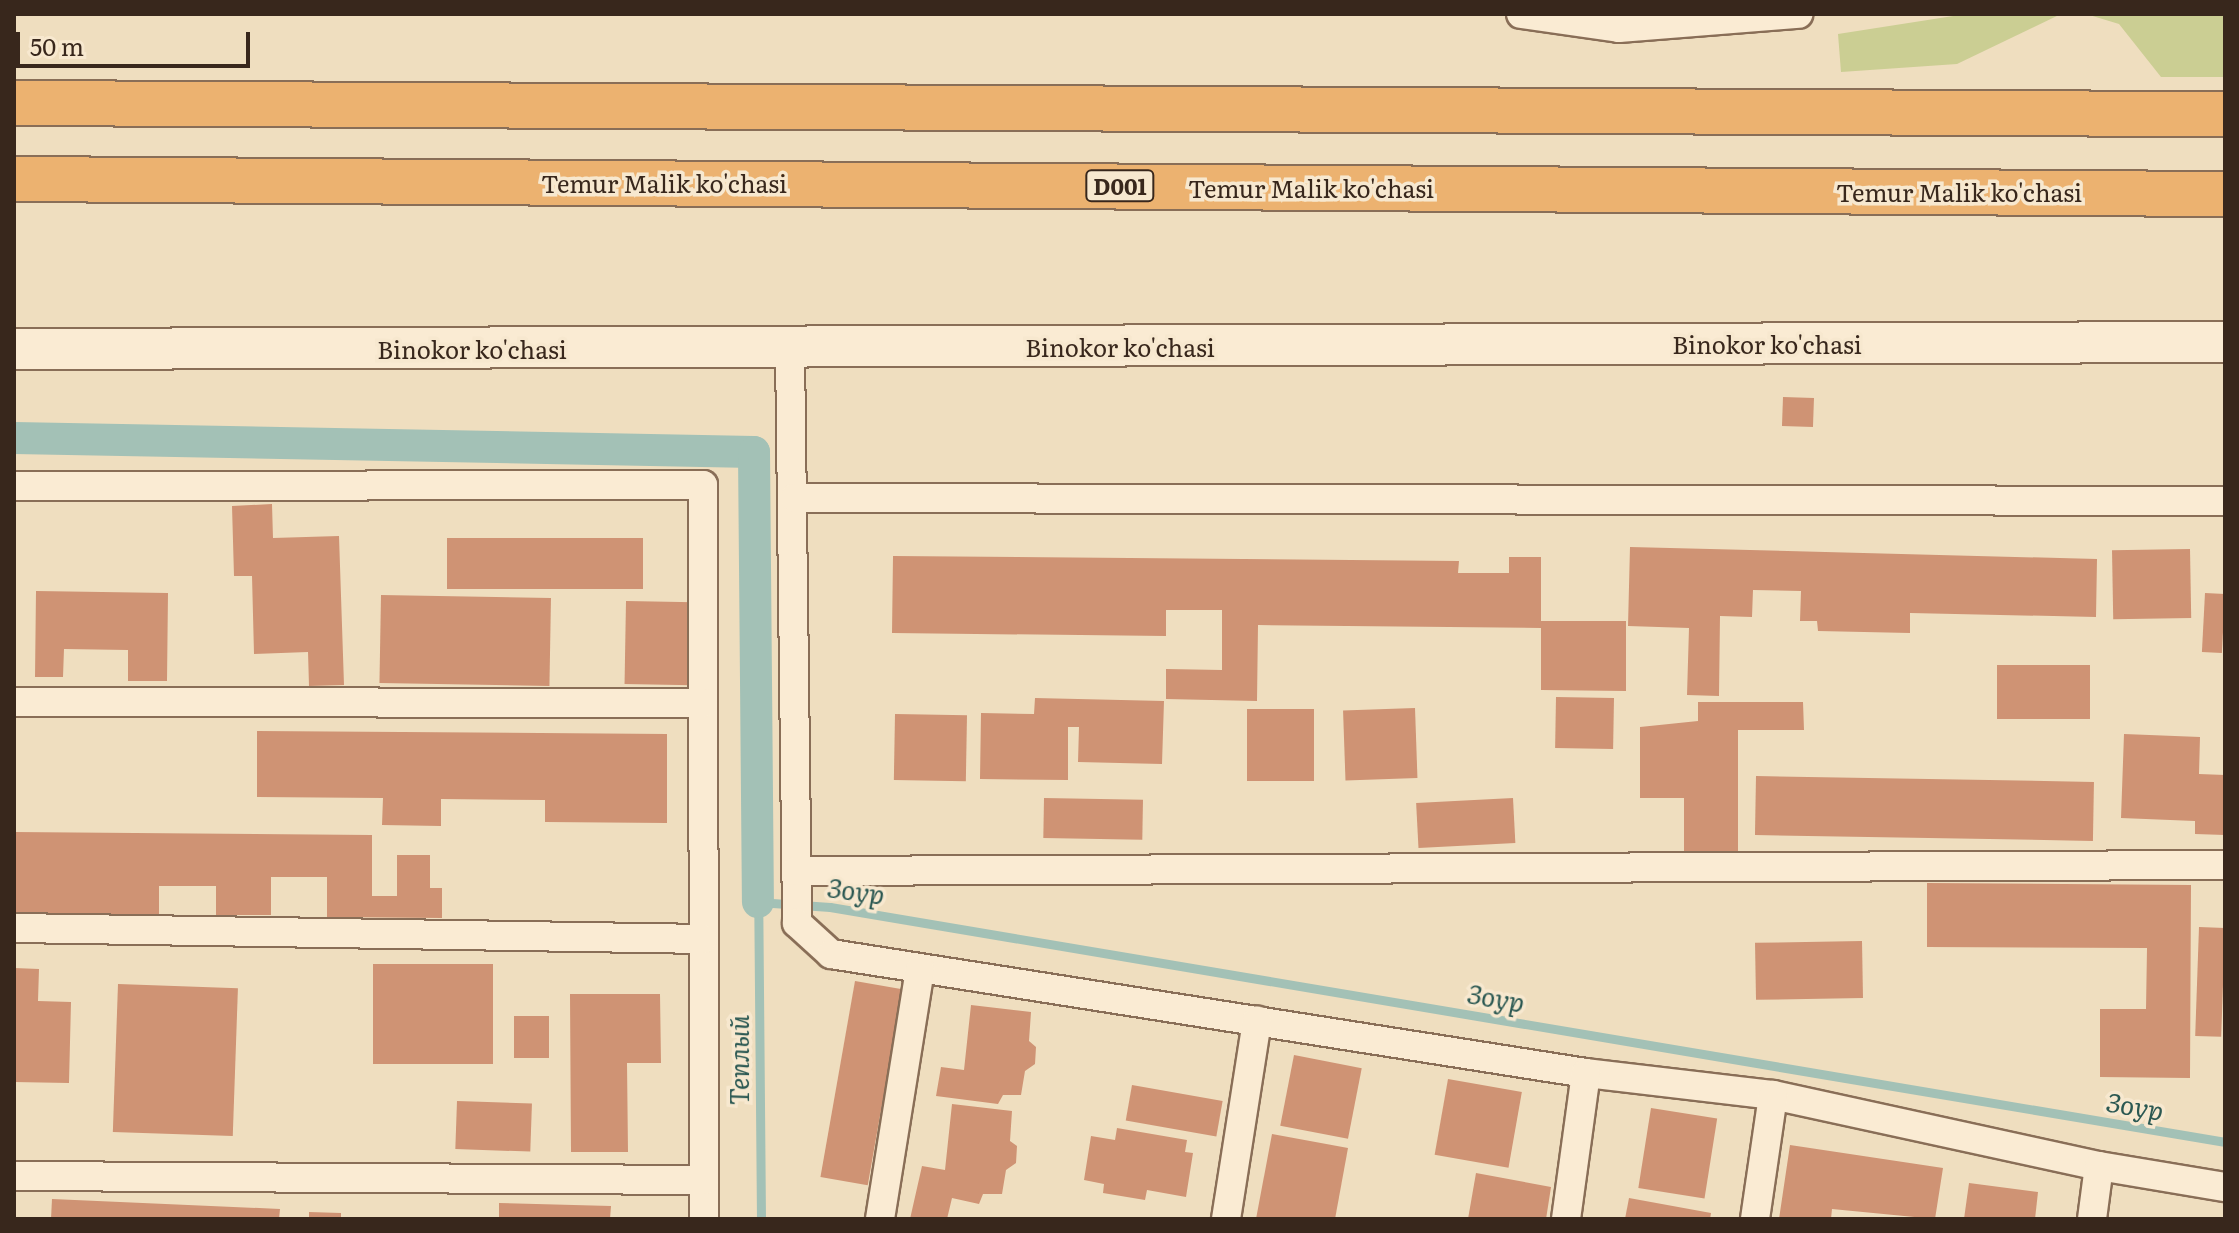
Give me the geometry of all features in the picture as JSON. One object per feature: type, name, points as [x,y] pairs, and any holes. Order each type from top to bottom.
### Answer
[{"type":"highway","points":[[14,103],[2225,114]]},
{"type":"highway","name":"Temur Malik ko'chasi","points":[[14,179],[2225,194]]},
{"type":"main road","name":"Binokor ko'chasi","points":[[14,349],[2225,342]]},
{"type":"street","points":[[1521,14],[1619,28],[1798,14]]},
{"type":"street","points":[[790,348],[795,498],[797,923],[831,954],[1586,1073],[1773,1095],[2099,1166],[2225,1187]]},
{"type":"street","points":[[14,486],[703,485],[704,1219]]},
{"type":"street","points":[[795,498],[2225,501]]},
{"type":"street","points":[[14,702],[703,703]]},
{"type":"street","points":[[796,871],[2225,865]]},
{"type":"street","points":[[14,928],[703,939]]},
{"type":"street","points":[[880,1219],[920,969]]},
{"type":"street","points":[[1226,1219],[1257,1020]]},
{"type":"street","points":[[1566,1219],[1586,1073]]},
{"type":"street","points":[[1755,1219],[1773,1095]]},
{"type":"street","points":[[2092,1219],[2099,1166]]},
{"type":"street","points":[[14,1176],[704,1180]]},
{"type":"green space","points":[[1966,14],[2061,14],[1957,64],[1841,72],[1838,34]]},
{"type":"green space","points":[[2086,14],[2225,14],[2225,77],[2161,77],[2119,24]]},
{"type":"building","points":[[1783,397],[1814,398],[1813,427],[1782,426]]},
{"type":"building","points":[[272,504],[273,538],[339,536],[344,685],[309,686],[308,652],[254,654],[252,576],[234,576],[232,506]]},
{"type":"building","points":[[447,538],[643,538],[643,589],[447,589]]},
{"type":"building","points":[[1630,547],[2097,559],[2096,617],[1910,613],[1910,633],[1818,631],[1817,621],[1800,621],[1801,591],[1753,590],[1752,617],[1720,616],[1719,696],[1687,695],[1689,628],[1628,626]]},
{"type":"building","points":[[2190,549],[2191,618],[2113,619],[2112,550]]},
{"type":"building","points":[[893,556],[1459,561],[1458,573],[1509,573],[1509,557],[1541,557],[1541,621],[1626,621],[1626,691],[1541,690],[1541,628],[1258,625],[1257,701],[1166,699],[1166,669],[1222,670],[1222,610],[1166,610],[1166,636],[892,633]]},
{"type":"building","points":[[36,591],[168,593],[167,681],[128,681],[128,650],[64,649],[63,677],[35,677]]},
{"type":"building","points":[[2205,593],[2225,594],[2222,653],[2202,652]]},
{"type":"building","points":[[381,595],[551,598],[549,686],[379,683]]},
{"type":"building","points":[[626,601],[694,602],[693,685],[625,684]]},
{"type":"building","points":[[1997,665],[2090,665],[2090,719],[1997,719]]},
{"type":"building","points":[[1556,697],[1614,698],[1613,749],[1555,748]]},
{"type":"building","points":[[1035,698],[1164,701],[1162,764],[1078,762],[1079,727],[1068,727],[1068,780],[980,779],[981,713],[1034,714]]},
{"type":"building","points":[[1698,702],[1803,702],[1804,730],[1738,730],[1738,851],[1684,851],[1684,798],[1640,798],[1640,727],[1698,721]]},
{"type":"building","points":[[1415,708],[1417,778],[1345,780],[1343,711]]},
{"type":"building","points":[[1247,709],[1314,709],[1314,781],[1247,781]]},
{"type":"building","points":[[895,714],[967,715],[966,781],[894,780]]},
{"type":"building","points":[[257,731],[667,734],[667,823],[545,822],[545,800],[441,799],[441,826],[382,825],[383,798],[257,797]]},
{"type":"building","points":[[2124,734],[2200,737],[2199,774],[2225,775],[2225,835],[2195,834],[2195,821],[2121,818]]},
{"type":"building","points":[[1756,776],[2094,782],[2093,841],[1755,835]]},
{"type":"building","points":[[1044,798],[1143,800],[1142,840],[1043,838]]},
{"type":"building","points":[[1513,798],[1515,843],[1418,848],[1416,803]]},
{"type":"building","points":[[14,832],[372,835],[372,896],[397,896],[397,855],[430,855],[430,888],[442,888],[442,918],[327,917],[327,877],[271,877],[271,915],[216,915],[216,886],[159,886],[159,920],[14,919]]},
{"type":"building","points":[[1927,883],[2191,885],[2190,1078],[2100,1077],[2100,1009],[2146,1009],[2147,948],[1927,947]]},
{"type":"building","points":[[2199,927],[2225,928],[2221,1037],[2195,1036]]},
{"type":"building","points":[[1862,941],[1863,998],[1756,1000],[1755,943]]},
{"type":"building","points":[[373,964],[493,964],[493,1064],[373,1064]]},
{"type":"building","points":[[14,968],[39,969],[38,1001],[71,1002],[69,1083],[14,1082]]},
{"type":"building","points":[[855,981],[902,989],[868,1185],[820,1177]]},
{"type":"building","points":[[118,984],[238,988],[233,1136],[113,1132]]},
{"type":"building","points":[[570,994],[660,994],[661,1063],[627,1063],[628,1152],[571,1152]]},
{"type":"building","points":[[971,1005],[1031,1012],[1029,1041],[1036,1047],[1035,1064],[1025,1071],[1021,1095],[1003,1095],[998,1104],[936,1096],[941,1067],[964,1070]]},
{"type":"building","points":[[514,1016],[549,1016],[549,1058],[514,1058]]},
{"type":"building","points":[[1294,1055],[1362,1068],[1348,1139],[1280,1126]]},
{"type":"building","points":[[1448,1079],[1522,1092],[1508,1168],[1435,1155]]},
{"type":"building","points":[[1132,1085],[1223,1101],[1216,1136],[1126,1120]]},
{"type":"building","points":[[457,1101],[532,1104],[530,1152],[455,1149]]},
{"type":"building","points":[[952,1104],[1012,1111],[1010,1141],[1017,1146],[1016,1163],[1006,1170],[1002,1194],[983,1194],[979,1204],[952,1198],[947,1219],[910,1219],[922,1166],[945,1170]]},
{"type":"building","points":[[1651,1108],[1717,1118],[1705,1198],[1638,1188]]},
{"type":"building","points":[[1117,1128],[1187,1140],[1185,1152],[1193,1153],[1186,1197],[1147,1190],[1145,1200],[1103,1193],[1104,1184],[1084,1180],[1091,1136],[1115,1140]]},
{"type":"building","points":[[1272,1134],[1348,1148],[1335,1219],[1256,1219]]},
{"type":"building","points":[[1790,1145],[1943,1168],[1935,1219],[1832,1209],[1831,1219],[1779,1219]]},
{"type":"building","points":[[1476,1173],[1551,1187],[1546,1219],[1468,1219]]},
{"type":"building","points":[[1969,1183],[2038,1192],[2035,1219],[1964,1219]]},
{"type":"building","points":[[1629,1198],[1711,1213],[1710,1219],[1625,1219]]},
{"type":"building","points":[[52,1199],[280,1209],[279,1219],[51,1219]]},
{"type":"building","points":[[499,1203],[611,1206],[610,1219],[499,1219]]},
{"type":"building","points":[[309,1212],[341,1213],[341,1219],[309,1219]]},
{"type":"waterway","points":[[14,438],[754,452],[758,902]]},
{"type":"waterway","name":"Зоур","points":[[761,1219],[758,902],[830,907],[2225,1142]]},
{"type":"water label","name":"Теплый","points":[[738,1060]]}]
